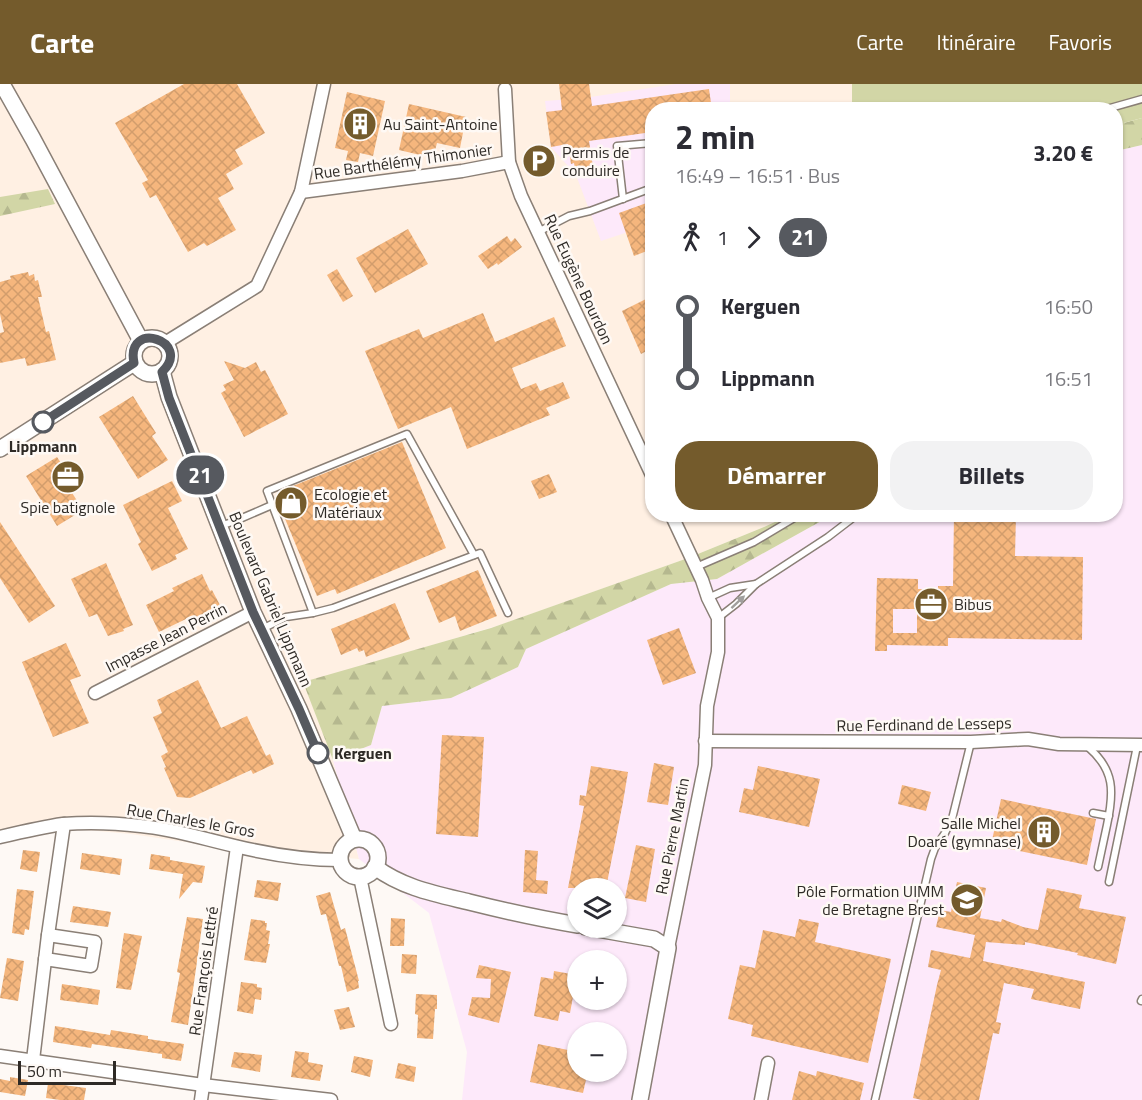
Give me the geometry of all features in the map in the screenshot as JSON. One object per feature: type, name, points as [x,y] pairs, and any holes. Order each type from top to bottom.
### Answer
[{"type":"street","points":[[2,84],[141,341]]},
{"type":"street","points":[[165,343],[257,286],[301,192],[324,84]]},
{"type":"street","name":"Rue Eugène Bourdon","points":[[506,86],[509,162],[521,196],[645,460]]},
{"type":"street","name":"Rue Barthélémy Thimonier","points":[[301,192],[509,162]]},
{"type":"street","points":[[146,338],[156,338],[165,343],[169,349],[170,362],[162,372],[152,375],[137,368],[134,363],[134,351],[141,341],[146,338]]},
{"type":"street","points":[[0,449],[134,363]]},
{"type":"street","name":"Boulevard Gabriel Lippmann","points":[[162,372],[169,398],[253,612],[299,709],[354,839]]},
{"type":"street","points":[[675,522],[696,567]]},
{"type":"street","name":"Rue Pierre Martin","points":[[640,1100],[705,765],[707,706],[718,652],[718,618],[696,567]]},
{"type":"street","name":"Impasse Jean Perrin","points":[[94,693],[253,612]]},
{"type":"street","name":"Rue Ferdinand de Lesseps","points":[[705,741],[971,742],[1028,739],[1059,744],[1140,745]]},
{"type":"street","points":[[33,1060],[64,824]]},
{"type":"street","name":"Rue Charles le Gros","points":[[0,837],[64,824],[142,826],[237,847],[298,857],[340,860]]},
{"type":"street","points":[[361,838],[372,843],[378,855],[378,861],[371,872],[360,877],[349,874],[341,865],[340,860],[345,844],[354,839],[361,838]]},
{"type":"street","name":"Rue François Lettré","points":[[201,1100],[237,847]]},
{"type":"street","points":[[375,867],[403,884],[423,891],[521,915],[567,923]]},
{"type":"street","points":[[360,877],[391,1024]]},
{"type":"street","points":[[627,934],[654,939],[668,948]]},
{"type":"street","points":[[45,959],[91,966],[95,942],[48,935]]},
{"type":"street","points":[[0,1056],[203,1085],[331,1100]]},
{"type":"street","points":[[761,1100],[768,1063]]},
{"type":"lane","points":[[1123,104],[1142,99]]},
{"type":"lane","points":[[623,199],[617,146],[645,144]]},
{"type":"lane","points":[[538,232],[569,216],[590,211],[645,191]]},
{"type":"lane","points":[[313,613],[267,491],[406,434],[474,555]]},
{"type":"lane","points":[[220,526],[272,505]]},
{"type":"lane","points":[[696,567],[754,542],[788,522]]},
{"type":"lane","points":[[718,618],[756,584],[848,522]]},
{"type":"lane","points":[[261,629],[286,617],[333,608],[480,553],[508,613]]},
{"type":"lane","points":[[708,598],[730,588],[756,584]]},
{"type":"lane","points":[[875,1100],[931,859],[952,819],[971,742]]},
{"type":"lane","points":[[1085,745],[1102,761],[1109,774],[1112,789],[1109,816],[1098,867]]},
{"type":"lane","points":[[1109,882],[1140,745]]},
{"type":"lane","points":[[1093,813],[1109,816]]},
{"type":"shaded area","points":[[0,84],[852,84],[852,102],[645,102],[645,522],[775,522],[688,558],[500,625],[304,683],[333,760],[359,859],[219,847],[131,834],[64,828],[0,838]]},
{"type":"shaded area","points":[[676,84],[730,84],[730,102],[645,102],[645,226],[601,241],[576,175],[551,147],[545,101],[584,98]]},
{"type":"shaded area","points":[[1142,145],[1142,1100],[462,1100],[467,1052],[429,913],[359,859],[333,760],[371,745],[382,706],[451,698],[518,667],[526,649],[671,584],[717,579],[819,522],[1123,522],[1123,149]]},
{"type":"green space","points":[[852,84],[1142,84],[1142,118],[1123,123],[1123,102],[852,102]]},
{"type":"green space","points":[[1142,118],[1142,145],[1123,149],[1123,123]]},
{"type":"green space","points":[[48,189],[55,204],[0,216],[0,197]]},
{"type":"green space","points":[[775,522],[819,522],[717,579],[671,584],[526,649],[518,667],[451,698],[382,706],[371,745],[333,760],[303,682],[491,628],[688,558]]},
{"type":"building","points":[[184,84],[237,84],[265,133],[235,150],[243,164],[226,174],[234,189],[218,198],[236,230],[207,246],[204,243],[188,252],[156,195],[150,198],[142,183],[148,180],[115,123]]},
{"type":"building","points":[[559,84],[589,84],[592,106],[709,89],[711,102],[645,102],[645,133],[589,141],[594,173],[576,175],[574,163],[571,164],[568,144],[551,147],[546,112],[562,110]]},
{"type":"building","name":"Au Saint-Antoine","points":[[347,92],[385,101],[373,156],[360,153],[358,162],[346,160],[348,151],[335,148]]},
{"type":"building","points":[[409,104],[466,117],[460,148],[437,143],[433,158],[399,150]]},
{"type":"building","points":[[645,204],[645,252],[634,256],[619,213]]},
{"type":"building","points":[[408,229],[428,264],[375,293],[356,258]]},
{"type":"building","points":[[507,236],[511,242],[515,238],[522,247],[498,265],[497,263],[488,269],[478,256]]},
{"type":"building","points":[[337,269],[353,296],[343,302],[327,275]]},
{"type":"building","points":[[28,272],[29,276],[34,274],[35,281],[38,280],[42,297],[38,297],[46,332],[49,331],[56,360],[27,366],[25,358],[0,363],[0,333],[4,332],[0,314],[0,282],[11,279],[10,276]]},
{"type":"building","points":[[645,300],[645,352],[641,354],[622,311]]},
{"type":"building","points":[[483,313],[495,342],[554,317],[566,346],[512,368],[521,389],[536,383],[540,391],[563,382],[570,398],[546,408],[550,415],[467,449],[451,407],[398,429],[365,351],[419,329],[423,338]]},
{"type":"building","points":[[224,361],[245,368],[256,362],[261,372],[265,370],[288,414],[244,437],[221,393],[226,390],[223,385],[234,380]]},
{"type":"building","points":[[133,396],[156,433],[152,436],[168,460],[138,479],[99,417]]},
{"type":"building","points":[[402,442],[446,548],[337,594],[335,589],[317,596],[276,497],[294,489],[293,486]]},
{"type":"building","points":[[57,457],[73,481],[67,485],[83,510],[57,526],[26,476]]},
{"type":"building","points":[[549,474],[557,492],[539,499],[531,481]]},
{"type":"building","points":[[172,481],[182,501],[168,508],[188,549],[175,555],[177,559],[152,571],[138,544],[141,542],[123,505]]},
{"type":"building","points":[[0,522],[55,606],[29,623],[0,578]]},
{"type":"building","points":[[954,522],[1016,522],[1015,556],[1083,557],[1082,640],[948,638],[948,646],[887,645],[887,651],[875,651],[877,578],[918,579],[918,589],[938,589],[938,586],[953,586]],"holes":[[[893,609],[917,609],[917,633],[893,633]]]},
{"type":"building","points":[[106,563],[133,625],[123,629],[124,631],[108,636],[97,614],[89,617],[71,579]]},
{"type":"building","points":[[478,570],[497,616],[460,631],[455,616],[439,623],[426,591]]},
{"type":"building","points":[[202,574],[221,607],[190,622],[188,618],[159,632],[146,605],[174,591],[172,588]]},
{"type":"building","points":[[395,603],[410,639],[366,657],[364,650],[359,652],[357,648],[341,655],[331,629]]},
{"type":"building","points":[[679,628],[696,673],[663,685],[647,640]]},
{"type":"building","points":[[66,643],[81,676],[70,680],[89,723],[53,737],[22,662]]},
{"type":"building","points":[[198,680],[221,728],[247,716],[266,756],[270,754],[274,764],[253,774],[251,770],[190,798],[177,797],[161,756],[168,752],[153,717],[162,713],[157,700]]},
{"type":"building","points":[[442,735],[484,737],[478,837],[436,834]]},
{"type":"building","points":[[654,763],[674,767],[668,805],[647,802]]},
{"type":"building","points":[[591,766],[628,772],[608,878],[570,878],[584,806],[579,805],[580,795],[586,796]]},
{"type":"building","points":[[758,766],[820,779],[809,827],[739,812],[744,788],[753,790]]},
{"type":"building","points":[[902,785],[931,792],[926,811],[898,804]]},
{"type":"building","name":"Salle Michel Doaré (gymnase)","points":[[1001,799],[1096,819],[1087,865],[991,845]]},
{"type":"building","points":[[636,845],[655,849],[646,902],[627,898]]},
{"type":"building","points":[[23,850],[40,852],[37,872],[20,869]]},
{"type":"building","points":[[525,850],[538,851],[536,880],[548,881],[547,894],[523,892]]},
{"type":"building","points":[[82,853],[122,859],[120,875],[80,869]]},
{"type":"building","points":[[151,854],[205,866],[202,883],[193,882],[179,899],[183,874],[149,869]]},
{"type":"building","points":[[257,880],[281,883],[278,901],[254,897]]},
{"type":"building","points":[[957,882],[986,888],[980,918],[1001,922],[1002,919],[1023,927],[1038,930],[1047,888],[1082,895],[1079,908],[1126,917],[1116,964],[1025,942],[1025,945],[986,942],[983,961],[1085,982],[1080,1009],[1031,999],[1034,989],[1004,983],[996,1022],[1001,1023],[999,1034],[993,1033],[979,1100],[922,1100],[913,1098],[941,970],[928,967],[931,950],[970,958],[975,935],[936,927],[940,910],[951,912]]},
{"type":"building","points":[[17,889],[34,891],[29,930],[25,929],[24,935],[12,933]]},
{"type":"building","points":[[330,892],[341,930],[345,928],[359,981],[359,988],[347,992],[326,914],[321,915],[316,896]]},
{"type":"building","points":[[73,906],[111,912],[108,927],[70,922]]},
{"type":"building","points":[[187,917],[203,919],[188,1025],[171,1022]]},
{"type":"building","points":[[391,918],[405,919],[404,946],[390,946]]},
{"type":"building","points":[[251,919],[265,921],[266,930],[270,931],[266,963],[244,960]]},
{"type":"building","points":[[799,919],[819,923],[815,942],[891,959],[868,1063],[751,1036],[753,1025],[728,1019],[740,965],[755,968],[763,930],[795,937]]},
{"type":"building","points":[[124,933],[142,936],[131,990],[116,988]]},
{"type":"building","points":[[402,954],[417,955],[416,974],[401,973]]},
{"type":"building","points":[[7,958],[24,961],[18,1001],[0,998]]},
{"type":"building","points":[[479,965],[511,972],[499,1023],[468,1015],[472,997],[490,998],[491,979],[476,978]]},
{"type":"building","points":[[554,971],[567,973],[567,1010],[571,1010],[570,1013],[560,1011],[558,1021],[534,1016],[541,977],[553,979]]},
{"type":"building","points":[[241,982],[257,984],[257,987],[262,988],[261,1000],[255,999],[253,1014],[237,1011]]},
{"type":"building","points":[[62,984],[100,990],[98,1005],[60,1000]]},
{"type":"building","points":[[416,994],[437,995],[433,1039],[417,1038]]},
{"type":"building","points":[[349,1007],[355,1027],[340,1030],[334,1010]]},
{"type":"building","points":[[55,1026],[110,1035],[111,1030],[148,1036],[148,1039],[184,1044],[181,1061],[162,1058],[162,1054],[92,1044],[91,1048],[53,1042]]},
{"type":"building","points":[[538,1044],[567,1050],[567,1082],[586,1082],[583,1093],[530,1082]]},
{"type":"building","points":[[295,1051],[309,1053],[308,1062],[323,1065],[320,1081],[291,1077]]},
{"type":"building","points":[[234,1052],[262,1055],[260,1072],[231,1067]]},
{"type":"building","points":[[354,1056],[373,1060],[370,1077],[351,1072]]},
{"type":"building","points":[[398,1063],[416,1067],[414,1082],[395,1078]]},
{"type":"building","points":[[799,1071],[816,1076],[817,1071],[864,1083],[860,1100],[792,1100]]},
{"type":"building","points":[[10,1077],[28,1080],[25,1096],[0,1092],[0,1079],[10,1081]]},
{"type":"building","points":[[48,1083],[86,1088],[84,1100],[46,1098]]},
{"type":"bus line","name":"21","points":[[43,422],[134,363],[134,351],[136,345],[141,341],[146,338],[156,338],[165,343],[169,349],[170,362],[162,372],[169,398],[253,612],[318,753]]},
{"type":"place","name":"Au Saint-Antoine","points":[[360,124]]},
{"type":"place","name":"Permis de conduire","points":[[539,161]]},
{"type":"place","name":"Lippmann","points":[[43,422]]},
{"type":"place","name":"Spie batignole","points":[[68,477]]},
{"type":"place","name":"Ecologie et Matériaux","points":[[291,503]]},
{"type":"place","name":"Bibus","points":[[931,604]]},
{"type":"place","name":"Kerguen","points":[[318,753]]},
{"type":"place","name":"Salle Michel Doaré (gymnase)","points":[[1044,832]]},
{"type":"place","name":"Pôle Formation UIMM de Bretagne Brest","points":[[967,900]]}]
